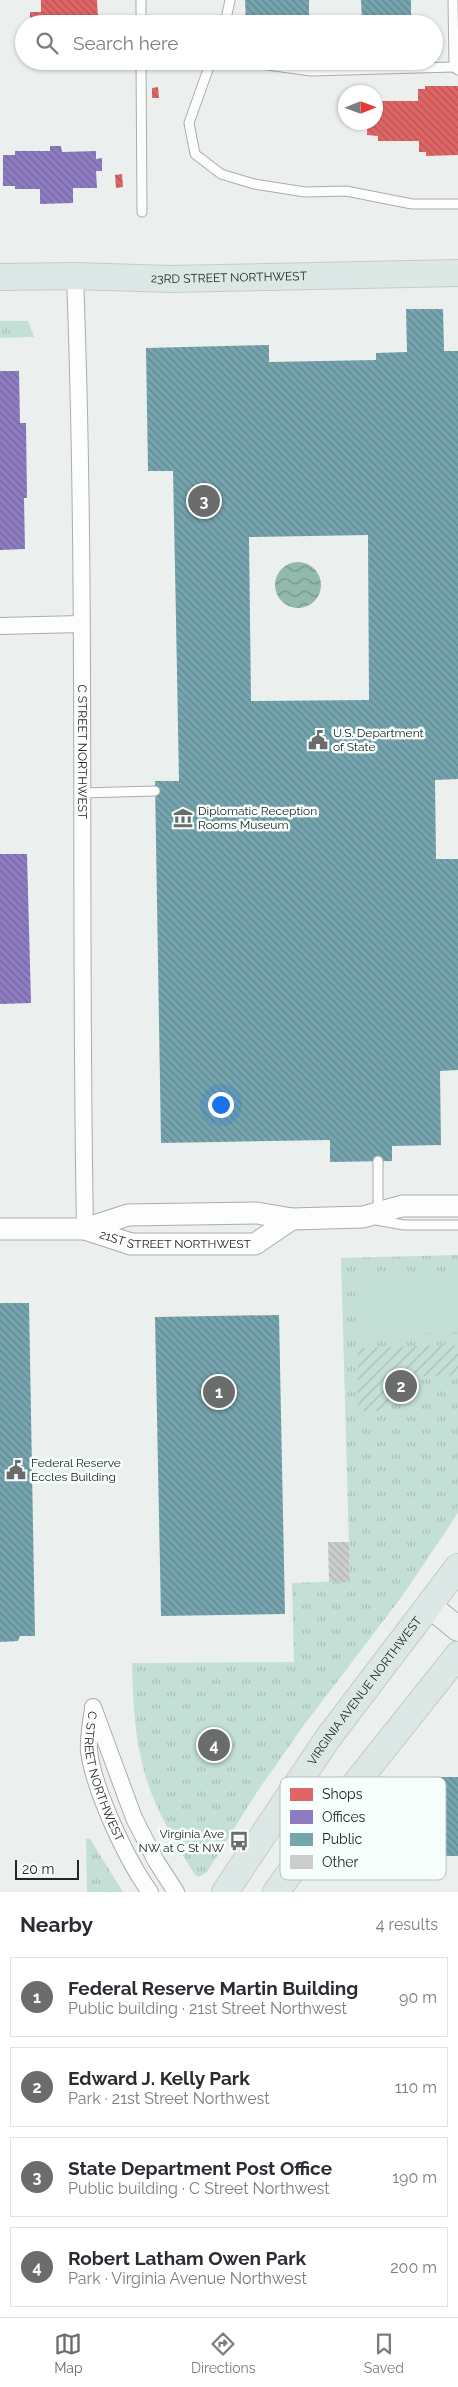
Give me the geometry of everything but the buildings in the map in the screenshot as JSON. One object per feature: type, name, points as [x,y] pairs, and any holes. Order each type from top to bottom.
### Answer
[{"type":"main road","name":"23RD STREET NORTHWEST","points":[[0,277],[75,276],[171,279],[458,273]]},
{"type":"main road","name":"VIRGINIA AVENUE NORTHWEST","points":[[302,1777],[334,1730],[458,1567]]},
{"type":"main road","points":[[430,1606],[458,1629]]},
{"type":"main road","points":[[361,1777],[458,1654]]},
{"type":"main road","name":"VIRGINIA AVENUE NORTHWEST","points":[[225,1892],[280,1810]]},
{"type":"main road","points":[[276,1892],[285,1880]]},
{"type":"street","name":"C STREET NORTHWEST","points":[[75,276],[81,624],[81,1011],[85,1229]]},
{"type":"street","points":[[0,626],[81,624]]},
{"type":"street","name":"21ST STREET NORTHWEST","points":[[0,1229],[85,1229],[128,1215],[257,1213],[292,1219],[370,1214],[402,1206],[458,1206]]},
{"type":"street","name":"21ST STREET NORTHWEST","points":[[85,1229],[130,1244],[255,1244],[292,1219]]},
{"type":"street","name":"C STREET NORTHWEST","points":[[150,1892],[120,1836],[95,1772],[89,1750],[93,1707],[134,1818],[156,1861],[176,1892]]},
{"type":"lane","points":[[141,0],[141,15]]},
{"type":"lane","points":[[227,15],[230,0]]},
{"type":"lane","points":[[443,69],[456,69],[452,0]]},
{"type":"lane","points":[[141,70],[142,212]]},
{"type":"lane","points":[[208,70],[189,123],[195,154],[221,174],[254,184],[305,192],[346,191],[412,204],[458,204]]},
{"type":"lane","points":[[304,70],[384,70]]},
{"type":"lane","points":[[81,794],[155,791]]},
{"type":"lane","points":[[370,1214],[378,1161]]},
{"type":"lane","name":"21ST STREET NORTHWEST","points":[[370,1214],[404,1225],[458,1224]]},
{"type":"green space","points":[[0,321],[28,321],[34,337],[0,338]]},
{"type":"green space","points":[[458,1255],[458,1513],[403,1595],[304,1725],[257,1792],[207,1872],[199,1877],[195,1875],[171,1835],[157,1807],[146,1778],[139,1751],[133,1701],[132,1663],[294,1662],[292,1583],[350,1581],[341,1258]]},
{"type":"green space","points":[[458,1277],[458,1332],[356,1335],[355,1279]]},
{"type":"green space","points":[[458,1345],[458,1375],[411,1377],[382,1411],[358,1411],[358,1348]]},
{"type":"green space","points":[[86,1839],[90,1839],[123,1892],[87,1892]]},
{"type":"water","points":[[293,562],[303,562],[317,572],[321,585],[317,598],[311,604],[303,608],[293,608],[279,598],[275,590],[275,580],[285,566]]},
{"type":"place","name":"State Department Post Office","points":[[204,501]]},
{"type":"place","name":"U.S. Department of State","points":[[318,740]]},
{"type":"place","name":"Diplomatic Reception Rooms Museum","points":[[183,818]]},
{"type":"place","name":"Edward J. Kelly Park","points":[[401,1386]]},
{"type":"place","name":"Federal Reserve Martin Building","points":[[219,1392]]},
{"type":"place","name":"Federal Reserve Eccles Building","points":[[16,1470]]},
{"type":"place","name":"Robert Latham Owen Park","points":[[214,1745]]},
{"type":"place","name":"Virginia Ave NW at C St NW","points":[[239,1841]]}]
